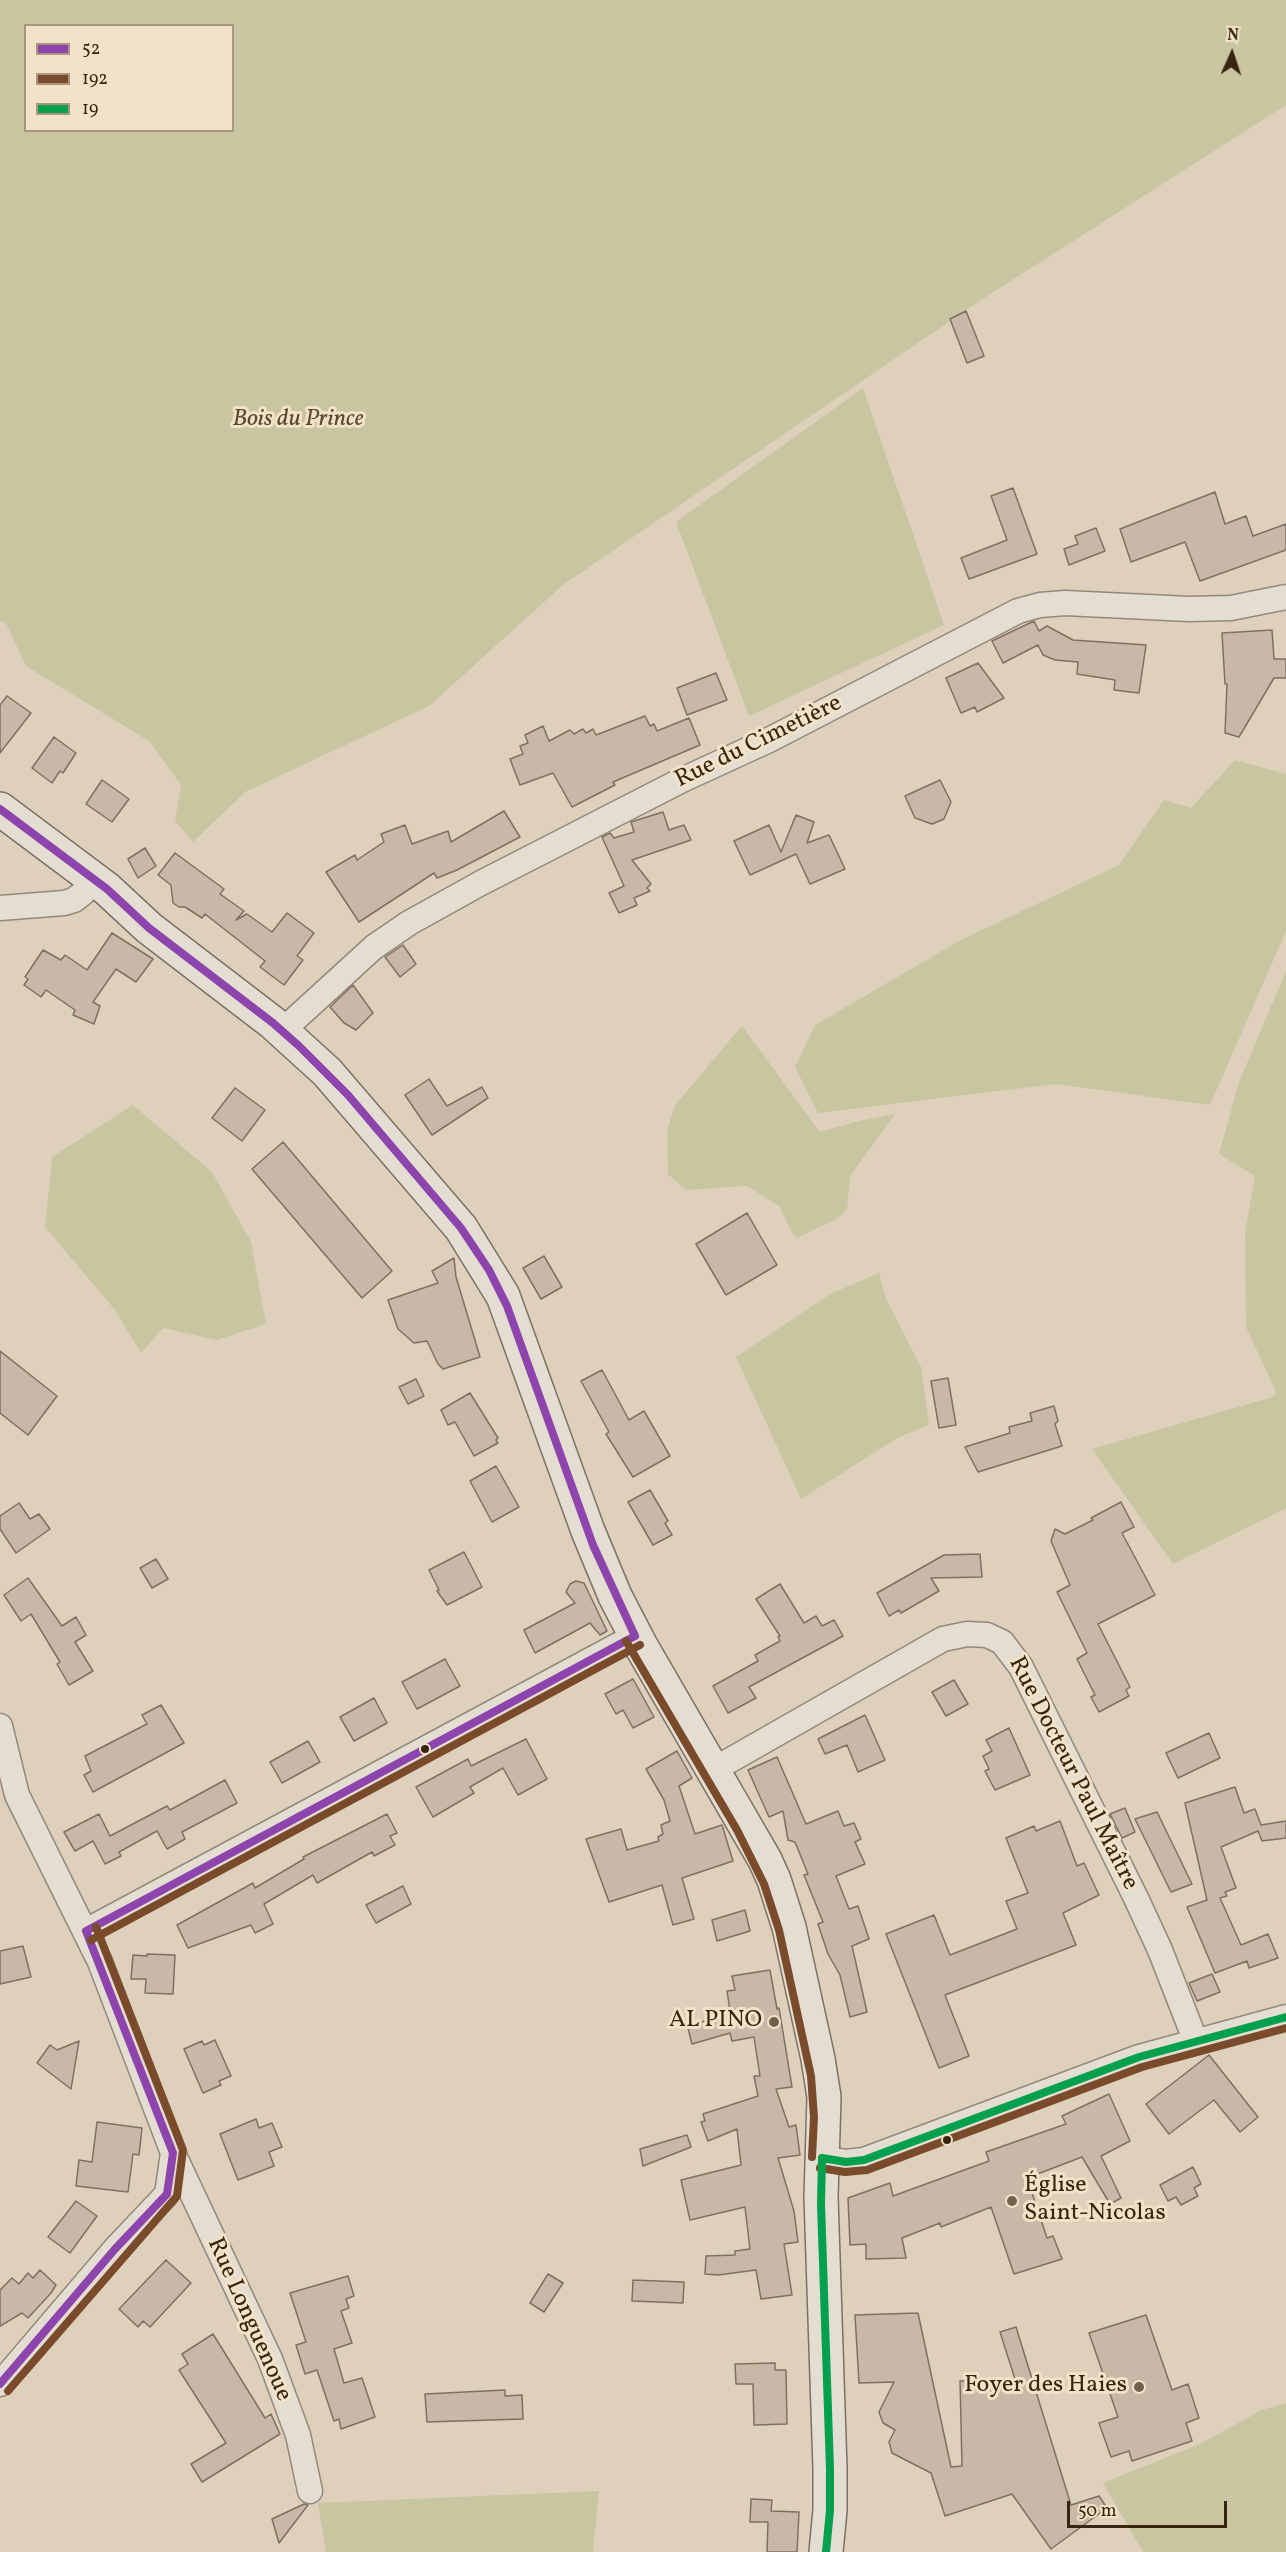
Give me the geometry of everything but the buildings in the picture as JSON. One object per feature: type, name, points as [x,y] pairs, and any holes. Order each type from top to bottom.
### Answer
[{"type":"street","name":"Rue du Cimetière","points":[[282,1030],[374,947],[420,917],[481,883],[682,780],[769,740],[1018,611],[1040,605],[1065,603],[1189,609],[1231,608],[1286,597]]},
{"type":"street","points":[[0,810],[93,878],[149,927],[282,1030],[327,1072],[461,1228],[489,1270],[512,1318],[593,1545],[635,1636],[768,1865],[786,1916],[823,2088],[825,2117],[821,2204],[830,2469],[830,2510],[826,2552]]},
{"type":"street","points":[[0,908],[64,903],[74,900],[93,878]]},
{"type":"street","name":"Rue Docteur Paul Maître","points":[[713,1770],[943,1639],[967,1634],[987,1635],[1002,1642],[1021,1667],[1136,1898],[1160,1950],[1196,2042]]},
{"type":"street","points":[[86,1931],[635,1636]]},
{"type":"street","name":"Rue Longuenoue","points":[[0,1726],[17,1795],[100,1962],[173,2153],[270,2359],[298,2435],[309,2492]]},
{"type":"street","points":[[822,2158],[846,2162],[864,2160],[1139,2057],[1286,2017]]},
{"type":"street","points":[[0,2384],[115,2249],[167,2194],[173,2153]]},
{"type":"green space","name":"Bois du Prince","points":[[0,0],[1286,0],[1286,105],[981,300],[564,584],[429,706],[245,792],[193,842],[175,821],[181,785],[149,741],[26,666],[6,623],[0,621]]},
{"type":"green space","points":[[863,388],[944,625],[749,716],[676,522]]},
{"type":"green space","points":[[1235,760],[1286,774],[1286,931],[1210,1105],[1056,1084],[818,1113],[795,1067],[815,1025],[959,941],[1119,865],[1164,800],[1191,808]]},
{"type":"green space","points":[[1286,971],[1286,1508],[1173,1564],[1092,1449],[1273,1397],[1276,1392],[1246,1327],[1245,1233],[1255,1176],[1219,1154],[1239,1082]]},
{"type":"green space","points":[[742,1026],[820,1132],[895,1114],[850,1176],[847,1210],[837,1219],[797,1238],[792,1233],[779,1206],[747,1186],[686,1190],[668,1174],[667,1131],[675,1105]]},
{"type":"green space","points":[[133,1105],[212,1172],[251,1242],[266,1324],[217,1340],[163,1328],[141,1353],[115,1310],[45,1227],[52,1157]]},
{"type":"green space","points":[[879,1273],[886,1299],[921,1367],[929,1425],[899,1437],[801,1499],[736,1357],[830,1294]]},
{"type":"green space","points":[[1286,2403],[1286,2552],[1143,2552],[1103,2483],[1200,2444],[1262,2410]]},
{"type":"green space","points":[[599,2491],[593,2552],[326,2552],[318,2503]]},
{"type":"transit line","name":"52","points":[[0,809],[107,889],[149,928],[273,1023],[299,1046],[348,1095],[461,1228],[489,1270],[507,1306],[593,1545],[635,1636]]},
{"type":"transit line","name":"52","points":[[86,1931],[635,1636]]},
{"type":"transit line","name":"192","points":[[626,1641],[737,1830],[764,1884],[779,1930],[811,2076],[814,2117],[812,2157]]},
{"type":"transit line","name":"192","points":[[91,1940],[640,1645]]},
{"type":"transit line","name":"192","points":[[8,2391],[177,2196],[183,2150],[96,1927]]},
{"type":"transit line","name":"52","points":[[0,2384],[115,2249],[167,2194],[173,2153],[86,1931]]},
{"type":"transit line","name":"19","points":[[822,2158],[846,2162],[864,2160],[1139,2057],[1286,2017]]},
{"type":"transit line","name":"192","points":[[820,2168],[845,2172],[867,2170],[1142,2067],[1286,2028]]},
{"type":"transit line","name":"19","points":[[822,2158],[821,2204],[830,2469],[830,2510],[826,2552]]},
{"type":"place","name":"AL PINO","points":[[774,2022]]},
{"type":"place","name":"Église Saint-Nicolas","points":[[1012,2201]]},
{"type":"place","name":"Foyer des Haies","points":[[1139,2387]]}]
